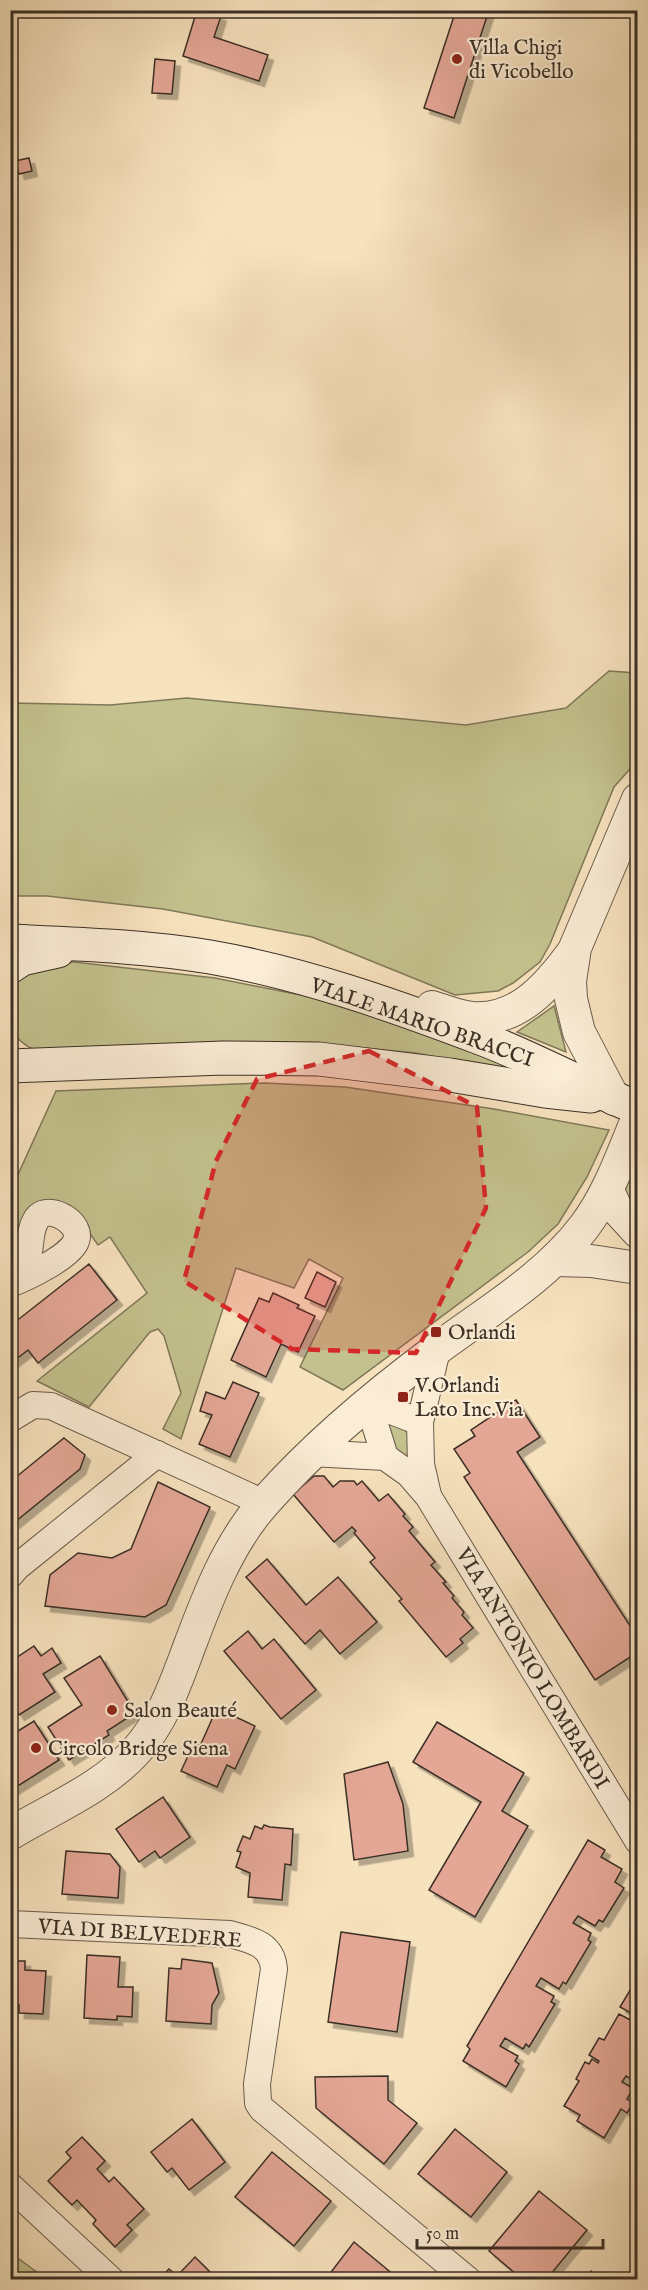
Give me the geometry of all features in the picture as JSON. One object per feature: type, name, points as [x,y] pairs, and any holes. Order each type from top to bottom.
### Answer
[{"type":"main road","name":"VIALE MARIO BRACCI","points":[[10,941],[170,952],[250,966],[367,997],[482,1038],[560,1072],[630,1108]]},
{"type":"main road","points":[[10,967],[22,959],[62,951],[170,952]]},
{"type":"main road","points":[[10,1044],[32,1057],[56,1064]]},
{"type":"main road","name":"VIALE MARIO BRACCI","points":[[10,1066],[223,1058],[319,1059],[450,1075],[630,1108]]},
{"type":"street","points":[[367,997],[408,1000],[471,1018],[494,1017],[516,1008],[539,994],[557,974],[575,948],[638,799]]},
{"type":"street","points":[[10,1834],[98,1783],[124,1763],[142,1743],[159,1718],[168,1699],[218,1577],[241,1535],[264,1503],[311,1453],[368,1402],[556,1260],[586,1225],[608,1191],[630,1108],[585,1046],[577,1024],[571,999],[570,981],[575,948]]},
{"type":"street","points":[[608,1191],[616,1208],[638,1232]]},
{"type":"street","points":[[556,1260],[591,1261],[638,1269]]},
{"type":"street","name":"VIA ANTONIO LOMBARDI","points":[[428,1496],[421,1464],[420,1422],[437,1350]]},
{"type":"street","points":[[368,1402],[420,1422]]},
{"type":"street","points":[[311,1453],[385,1457],[368,1402]]},
{"type":"street","points":[[10,1419],[28,1407],[45,1405],[264,1503]]},
{"type":"street","points":[[10,1575],[157,1454]]},
{"type":"street","name":"VIA ANTONIO LOMBARDI","points":[[385,1457],[409,1474],[428,1496],[638,1841]]},
{"type":"street","name":"VIA DI BELVEDERE","points":[[10,1924],[230,1934],[265,1947],[273,1960],[274,1969],[257,2084],[258,2103],[262,2109],[468,2280]]},
{"type":"street","points":[[10,2187],[111,2280]]},
{"type":"highlighted area","points":[[369,1051],[477,1107],[486,1208],[416,1353],[292,1349],[184,1281],[216,1161],[257,1079]]},
{"type":"shaded area","points":[[609,671],[637,673],[637,761],[614,787],[550,944],[540,962],[513,983],[498,991],[455,995],[312,937],[163,909],[47,896],[11,896],[11,703],[110,705],[187,698],[466,725],[566,708]]},
{"type":"shaded area","points":[[65,961],[215,978],[361,1007],[521,1065],[517,1074],[416,1053],[334,1045],[37,1051],[21,1042],[11,1028],[11,988],[18,975]]},
{"type":"shaded area","points":[[554,1006],[566,1052],[517,1032]]},
{"type":"shaded area","points":[[265,1083],[345,1087],[494,1109],[609,1130],[587,1177],[558,1224],[528,1252],[343,1390],[300,1367],[343,1278],[309,1259],[294,1288],[236,1268],[181,1439],[163,1429],[181,1393],[164,1336],[158,1329],[150,1332],[89,1407],[37,1381],[147,1293],[110,1237],[98,1245],[76,1214],[29,1209],[21,1224],[19,1254],[11,1260],[11,1190],[56,1091]]},
{"type":"shaded area","points":[[637,1159],[637,1216],[622,1198]]},
{"type":"shaded area","points":[[387,1423],[409,1434],[410,1457],[404,1459],[396,1456]]},
{"type":"shaded area","points":[[11,2253],[46,2279],[11,2279]]},
{"type":"building","points":[[197,10],[205,10],[221,16],[214,37],[268,55],[259,81],[183,56]]},
{"type":"building","name":"Villa Chigi di Vicobello","points":[[456,10],[489,10],[454,118],[424,108]]},
{"type":"building","points":[[155,59],[175,61],[172,94],[152,93]]},
{"type":"building","points":[[29,158],[32,171],[19,174],[15,161]]},
{"type":"building","points":[[89,1264],[117,1300],[38,1363],[28,1350],[10,1364],[10,1326]]},
{"type":"building","points":[[317,1272],[336,1282],[325,1307],[305,1298]]},
{"type":"building","points":[[273,1293],[299,1305],[297,1308],[315,1316],[298,1352],[281,1344],[266,1377],[231,1360],[259,1298],[269,1302]]},
{"type":"building","points":[[233,1382],[259,1393],[230,1457],[199,1444],[212,1415],[200,1411],[206,1392],[225,1399]]},
{"type":"building","points":[[516,1400],[540,1437],[517,1452],[638,1638],[638,1652],[595,1680],[464,1477],[470,1473],[454,1449],[475,1436],[471,1430]]},
{"type":"building","points":[[64,1438],[85,1455],[80,1469],[10,1526],[10,1482]]},
{"type":"building","points":[[314,1476],[324,1476],[333,1487],[340,1481],[354,1481],[357,1485],[362,1481],[379,1501],[388,1494],[405,1514],[403,1516],[413,1527],[409,1531],[435,1562],[431,1565],[446,1582],[443,1583],[464,1612],[462,1615],[473,1628],[460,1639],[463,1643],[446,1657],[399,1601],[402,1599],[370,1562],[375,1558],[354,1533],[356,1531],[352,1527],[334,1542],[293,1494]]},
{"type":"building","points":[[158,1482],[210,1507],[166,1605],[145,1617],[45,1606],[50,1575],[78,1553],[112,1558],[131,1549]]},
{"type":"building","points":[[267,1559],[306,1605],[338,1577],[377,1622],[340,1654],[320,1630],[305,1644],[246,1577]]},
{"type":"building","points":[[248,1631],[262,1649],[274,1639],[316,1690],[281,1719],[224,1651]]},
{"type":"building","points":[[34,1646],[41,1656],[52,1648],[61,1663],[43,1674],[55,1692],[19,1715],[12,1704],[10,1705],[10,1662]]},
{"type":"building","points":[[100,1656],[135,1713],[107,1731],[109,1735],[69,1760],[48,1727],[82,1705],[64,1678]]},
{"type":"building","points":[[217,1708],[255,1726],[235,1769],[227,1765],[217,1787],[181,1771],[194,1743],[200,1746]]},
{"type":"building","points":[[34,1721],[59,1760],[13,1789],[10,1784],[10,1736]]},
{"type":"building","points":[[437,1722],[524,1773],[502,1811],[528,1826],[475,1917],[429,1890],[481,1802],[413,1762]]},
{"type":"building","points":[[388,1762],[403,1804],[408,1851],[354,1860],[344,1774]]},
{"type":"building","points":[[163,1797],[190,1837],[160,1858],[155,1851],[139,1862],[116,1829]]},
{"type":"building","points":[[264,1825],[293,1829],[291,1865],[285,1864],[282,1900],[248,1897],[250,1873],[236,1867],[241,1852],[237,1851],[243,1836],[250,1839],[255,1826],[262,1829]]},
{"type":"building","points":[[588,1840],[605,1850],[601,1857],[622,1869],[615,1882],[624,1888],[603,1922],[599,1920],[595,1926],[578,1916],[573,1923],[591,1933],[588,1940],[591,1942],[566,1984],[563,1982],[559,1989],[541,1978],[536,1986],[554,1996],[551,2002],[555,2004],[529,2047],[526,2044],[523,2049],[505,2038],[500,2046],[518,2056],[515,2061],[519,2064],[506,2087],[463,2061],[470,2049],[467,2046]]},
{"type":"building","points":[[66,1851],[110,1854],[120,1867],[118,1898],[62,1894]]},
{"type":"building","points":[[341,1932],[410,1942],[397,2032],[328,2022]]},
{"type":"building","points":[[87,1955],[120,1957],[118,1987],[133,1987],[132,2017],[117,2016],[117,2020],[84,2018]]},
{"type":"building","points":[[182,1959],[212,1963],[219,1993],[212,2005],[211,2024],[166,2021],[169,1968],[181,1969]]},
{"type":"building","points":[[10,1961],[25,1961],[25,1970],[46,1971],[43,2014],[19,2013],[19,2005],[10,2004]]},
{"type":"building","points":[[638,1977],[638,2017],[620,2007]]},
{"type":"building","points":[[619,2014],[636,2023],[638,2021],[638,2083],[626,2076],[622,2082],[633,2088],[627,2099],[633,2103],[627,2113],[621,2109],[604,2138],[577,2121],[580,2115],[564,2106],[579,2081],[576,2079],[585,2062],[589,2064],[592,2059],[598,2063],[599,2061],[589,2055],[599,2038],[604,2040]]},
{"type":"building","points":[[388,2076],[388,2100],[417,2123],[384,2164],[316,2108],[315,2077]]},
{"type":"building","points":[[192,2119],[225,2162],[189,2190],[172,2168],[167,2172],[151,2152]]},
{"type":"building","points":[[455,2129],[507,2172],[471,2217],[418,2174]]},
{"type":"building","points":[[82,2137],[105,2161],[97,2169],[109,2182],[114,2177],[144,2209],[127,2225],[132,2230],[115,2247],[93,2224],[96,2220],[77,2200],[72,2205],[48,2181],[71,2158],[66,2152]]},
{"type":"building","points":[[272,2152],[331,2201],[294,2246],[235,2197]]},
{"type":"building","points":[[539,2191],[587,2230],[546,2280],[523,2280],[489,2251]]},
{"type":"building","points":[[354,2242],[400,2280],[325,2280]]},
{"type":"building","points":[[195,2257],[218,2280],[158,2280],[169,2269],[177,2276]]},
{"type":"building","points":[[591,2271],[601,2280],[584,2280]]},
{"type":"place","name":"Villa Chigi di Vicobello","points":[[457,59]]},
{"type":"place","name":"Orlandi","points":[[436,1332]]},
{"type":"place","name":"V.Orlandi Lato Inc.Via","points":[[403,1397]]},
{"type":"place","name":"Salon Beauté","points":[[112,1710]]},
{"type":"place","name":"Circolo Bridge Siena","points":[[36,1748]]}]
